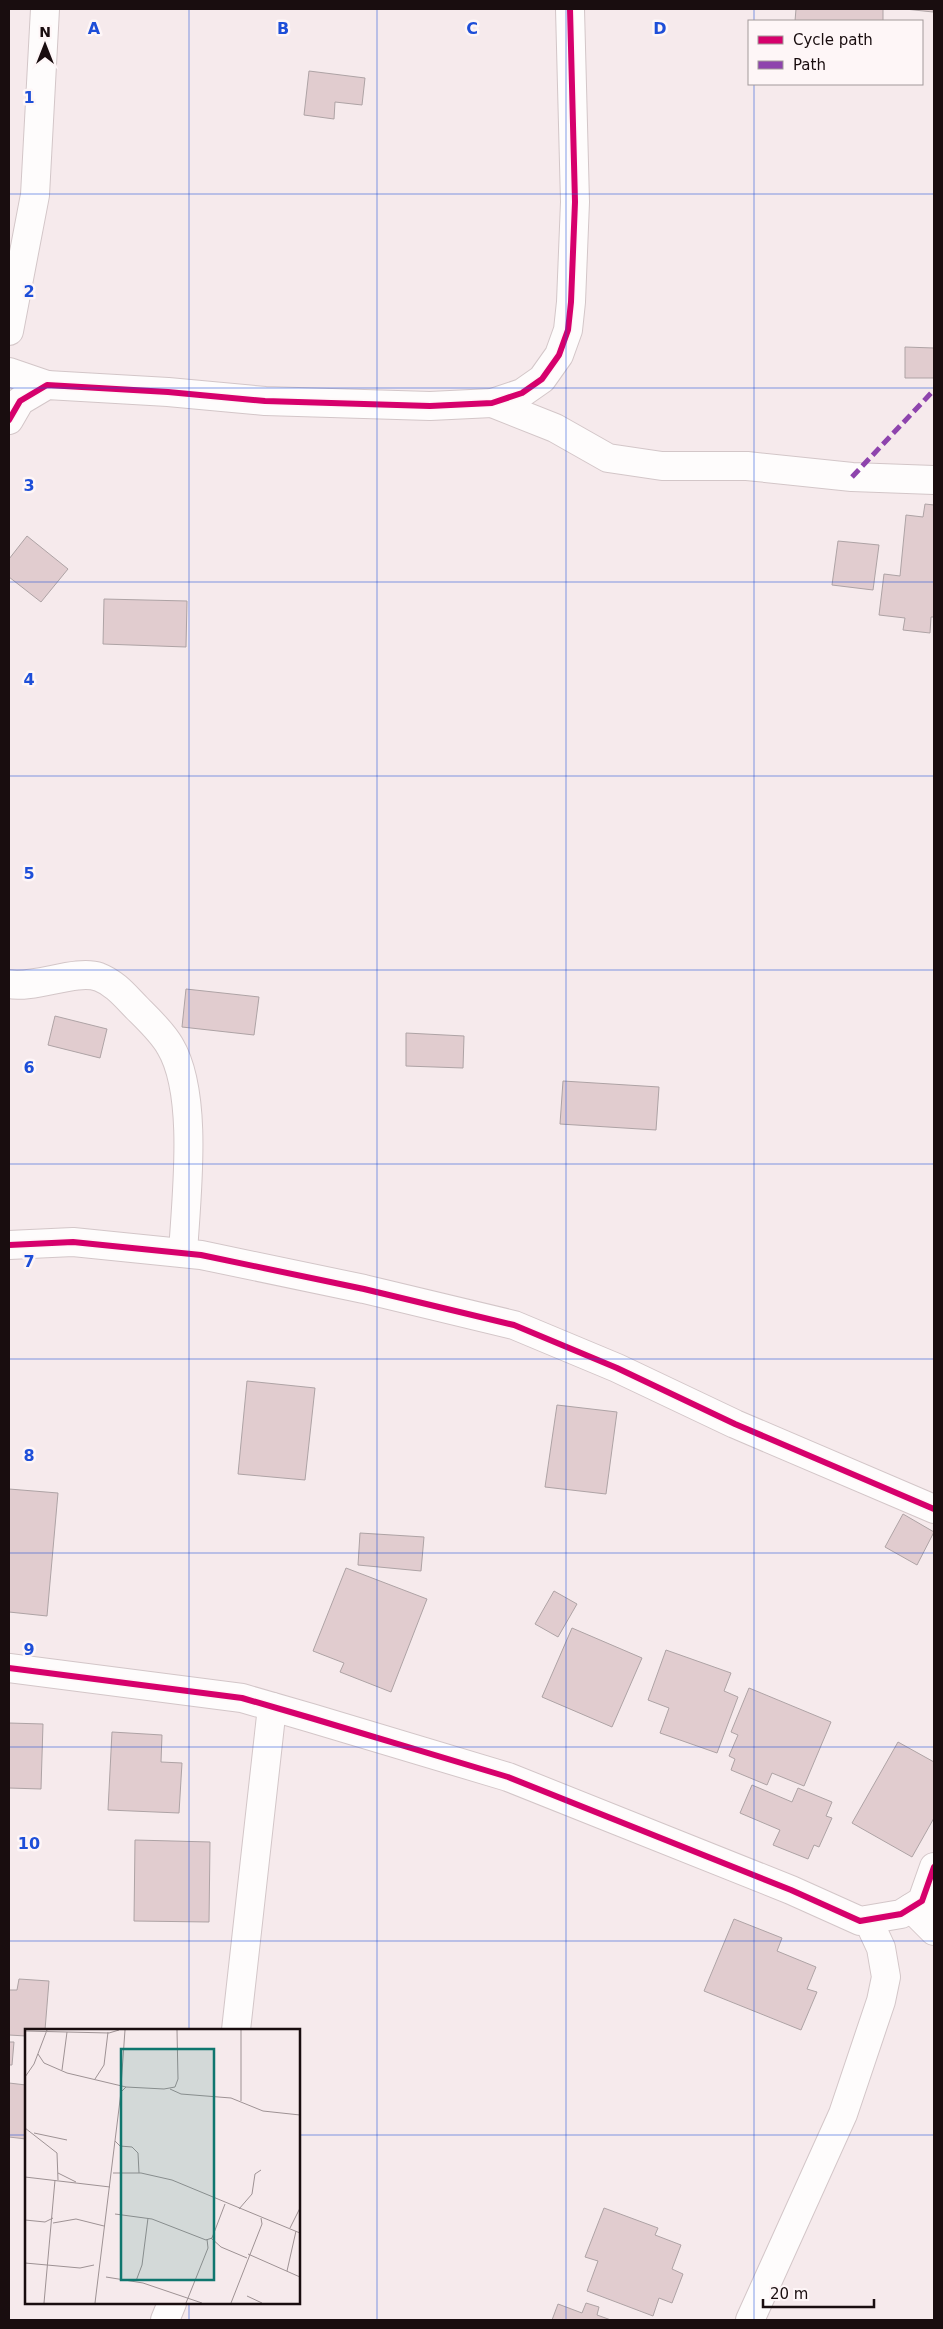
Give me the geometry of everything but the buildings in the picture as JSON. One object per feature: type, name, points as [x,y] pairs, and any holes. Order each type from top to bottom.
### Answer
[{"type":"street","points":[[9,331],[34,195],[45,9]]},
{"type":"street","points":[[9,372],[47,385],[168,392],[265,401],[430,406],[492,403],[522,393],[542,379],[559,355],[568,330],[575,202],[570,9]]},
{"type":"street","points":[[9,420],[20,401],[47,385]]},
{"type":"street","points":[[492,403],[555,428],[608,458],[662,466],[747,466],[852,477],[934,480]]},
{"type":"street","points":[[9,984],[17,986],[49,980],[98,976],[114,984],[170,1046],[181,1073],[187,1120],[183,1253]]},
{"type":"street","points":[[9,1245],[73,1242],[201,1255],[364,1289],[514,1325],[617,1368],[735,1424],[934,1509]]},
{"type":"street","points":[[9,1668],[242,1698],[508,1776],[781,1886],[860,1921],[901,1914],[922,1901],[934,1867]]},
{"type":"street","points":[[236,2029],[272,1707]]},
{"type":"street","points":[[911,1908],[934,1931]]},
{"type":"street","points":[[750,2320],[843,2114],[881,2001],[886,1977],[881,1948],[868,1920]]},
{"type":"street","points":[[165,2320],[172,2304]]},
{"type":"marked path","points":[[852,477],[934,390]]},
{"type":"cycle path","points":[[9,420],[20,401],[47,385],[168,392],[265,401],[430,406],[492,403],[522,393],[542,379],[559,355],[568,330],[571,302],[575,202],[570,9]]},
{"type":"cycle path","points":[[9,1245],[73,1242],[201,1255],[364,1289],[514,1325],[617,1368],[735,1424],[934,1509]]},
{"type":"cycle path","points":[[9,1668],[242,1698],[311,1718],[508,1777],[791,1890],[860,1921],[901,1914],[922,1901],[934,1867]]}]
